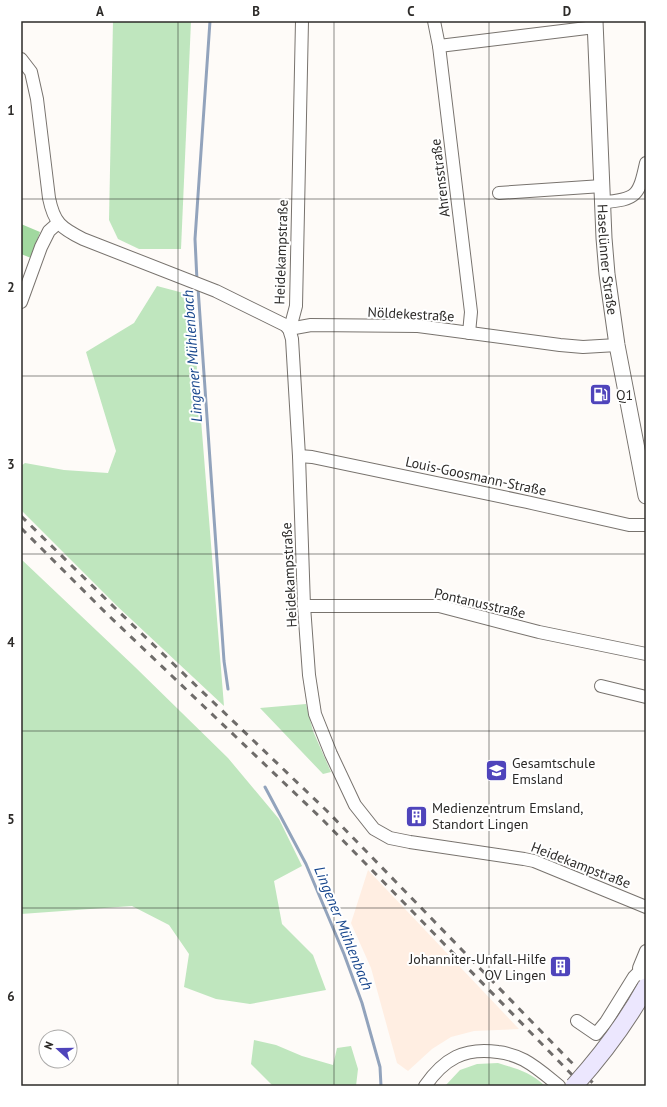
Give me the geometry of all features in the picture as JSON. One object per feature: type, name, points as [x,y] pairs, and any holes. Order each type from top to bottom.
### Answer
[{"type":"main road","points":[[574,1086],[593,1065],[615,1035],[646,987]]},
{"type":"street","name":"Heidekampstraße","points":[[302,21],[296,306],[289,328],[292,339],[299,456],[304,606],[309,675],[315,714],[331,754],[355,805],[374,829],[390,838],[534,861],[646,907]]},
{"type":"street","name":"Ahrensstraße","points":[[434,21],[440,46],[471,312],[469,333]]},
{"type":"street","points":[[440,46],[595,24]]},
{"type":"street","name":"Haselünner Straße","points":[[595,24],[607,274],[617,345],[646,496]]},
{"type":"street","points":[[21,59],[31,72],[37,98],[49,198],[52,212],[58,223],[83,239],[212,289],[289,328]]},
{"type":"street","points":[[603,202],[626,199],[634,196],[639,190],[646,163]]},
{"type":"street","points":[[499,193],[602,186]]},
{"type":"street","points":[[21,302],[41,247],[49,231],[58,223]]},
{"type":"street","name":"Nöldekestraße","points":[[289,328],[311,325],[418,326],[568,346],[583,347],[617,345]]},
{"type":"street","name":"Louis-Goosmann-Straße","points":[[299,456],[312,457],[519,500],[629,525],[646,525]]},
{"type":"street","name":"Pontanusstraße","points":[[304,606],[439,606],[539,632],[646,654]]},
{"type":"street","points":[[601,686],[646,698]]},
{"type":"street","points":[[577,1020],[596,1034],[606,1022],[634,977],[643,974],[640,965],[646,951]]},
{"type":"street","points":[[425,1086],[434,1074],[451,1059],[468,1051],[487,1050],[506,1053],[523,1059],[559,1086]]},
{"type":"shaded area","points":[[368,870],[519,1029],[474,1031],[451,1037],[432,1049],[408,1071],[397,1063],[371,968],[351,923]]},
{"type":"green space","points":[[113,21],[191,21],[181,249],[139,249],[118,239],[109,220]]},
{"type":"green space","points":[[21,224],[40,232],[31,258],[21,254]]},
{"type":"green space","points":[[157,286],[191,295],[224,706],[117,606],[21,510],[21,466],[25,463],[64,470],[108,473],[116,451],[86,352],[134,323]]},
{"type":"green space","points":[[21,559],[228,758],[279,819],[302,866],[274,881],[282,924],[313,955],[326,990],[250,1004],[216,999],[184,987],[189,954],[169,925],[132,906],[21,914]]},
{"type":"green space","points":[[306,704],[313,731],[331,772],[323,774],[260,708]]},
{"type":"green space","points":[[254,1040],[276,1045],[302,1056],[333,1065],[337,1048],[351,1046],[358,1069],[356,1086],[273,1086],[251,1064]]},
{"type":"green space","points":[[498,1063],[529,1074],[545,1086],[445,1086],[460,1070],[477,1064]]},
{"type":"waterway","name":"Lingener Mühlenbach","points":[[197,281],[195,239],[210,21]]},
{"type":"waterway","name":"Lingener Mühlenbach","points":[[198,288],[224,661],[228,689]]},
{"type":"waterway","name":"Lingener Mühlenbach","points":[[265,787],[306,864],[344,954],[362,1003],[380,1067],[381,1086]]},
{"type":"railway","points":[[21,516],[327,811],[596,1086]]},
{"type":"railway","points":[[21,528],[107,614],[322,819],[583,1086]]},
{"type":"place","name":"Q1","points":[[601,395]]},
{"type":"place","name":"Gesamtschule Emsland","points":[[496,771]]},
{"type":"place","name":"Medienzentrum Emsland, Standort Lingen","points":[[416,816]]},
{"type":"place","name":"Johanniter-Unfall-Hilfe OV Lingen","points":[[561,967]]}]
